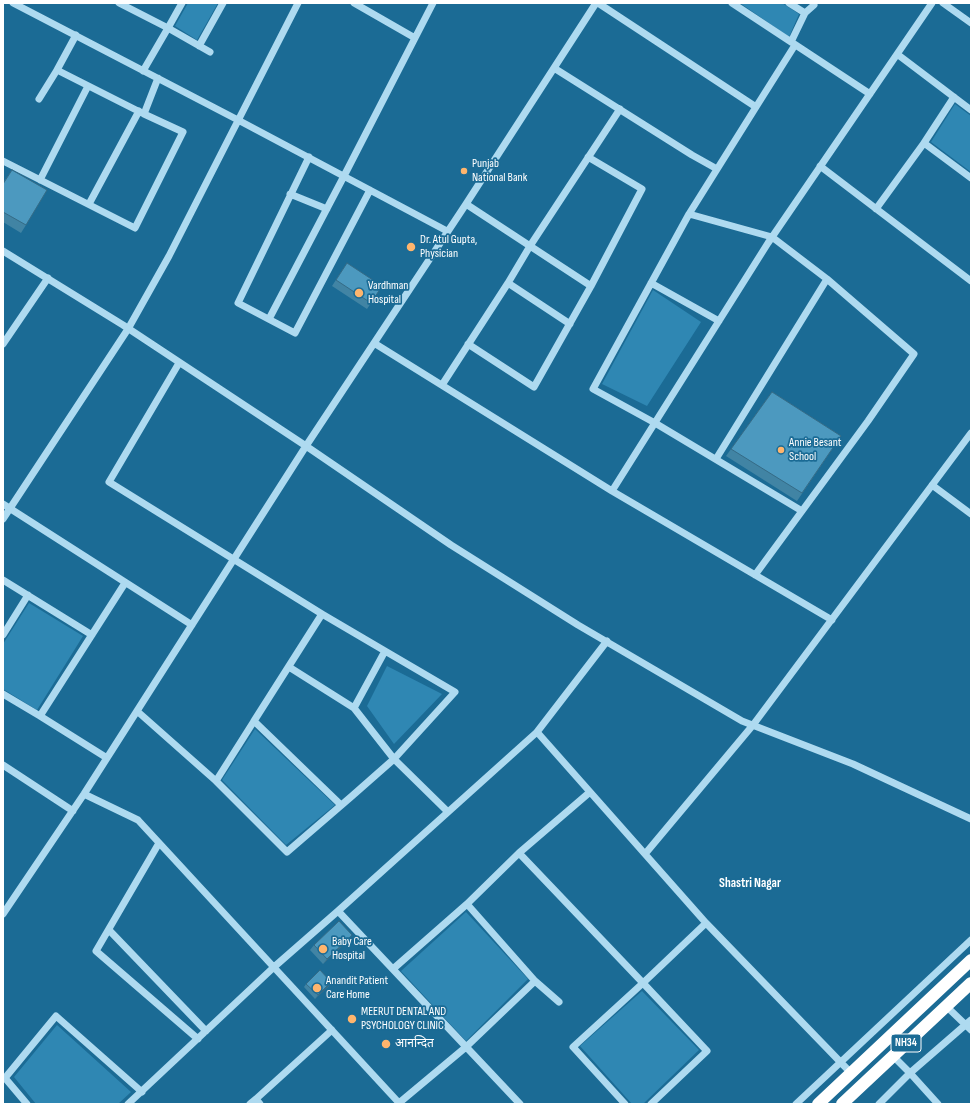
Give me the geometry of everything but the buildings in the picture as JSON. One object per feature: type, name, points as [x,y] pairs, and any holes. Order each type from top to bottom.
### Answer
[{"type":"highway","name":"NH34","points":[[818,1104],[971,960]]},
{"type":"highway","name":"NH34","points":[[842,1104],[971,983]]},
{"type":"street","points":[[13,3],[447,231]]},
{"type":"street","points":[[119,3],[168,28],[210,52]]},
{"type":"street","points":[[143,71],[182,3]]},
{"type":"street","points":[[200,46],[223,3]]},
{"type":"street","points":[[3,519],[128,329],[169,256],[298,3]]},
{"type":"street","points":[[354,3],[415,38]]},
{"type":"street","points":[[269,319],[433,3]]},
{"type":"street","points":[[3,914],[73,811],[306,446],[597,3],[756,107]]},
{"type":"street","points":[[732,3],[870,94]]},
{"type":"street","points":[[789,3],[805,13]]},
{"type":"street","points":[[612,491],[772,237],[932,3]]},
{"type":"street","points":[[943,3],[971,23]]},
{"type":"street","points":[[802,511],[655,422],[594,389],[689,214],[756,107],[793,44],[805,13],[814,5]]},
{"type":"street","points":[[39,99],[76,35]]},
{"type":"street","points":[[897,54],[971,110]]},
{"type":"street","points":[[554,68],[692,155],[717,169]]},
{"type":"street","points":[[3,161],[135,228],[183,132],[56,70]]},
{"type":"street","points":[[89,204],[142,113],[158,78]]},
{"type":"street","points":[[40,180],[88,86]]},
{"type":"street","points":[[876,209],[924,143],[954,97]]},
{"type":"street","points":[[442,385],[508,283],[530,246],[620,109]]},
{"type":"street","points":[[924,143],[971,178]]},
{"type":"street","points":[[308,157],[238,302],[295,333],[370,190]]},
{"type":"street","points":[[468,344],[534,387],[591,286],[642,189],[588,158]]},
{"type":"street","points":[[820,166],[971,281]]},
{"type":"street","points":[[290,194],[327,209]]},
{"type":"street","points":[[466,204],[591,286]]},
{"type":"street","points":[[689,214],[772,237],[827,279],[914,354],[868,421],[755,575]]},
{"type":"street","points":[[3,251],[128,329],[306,446],[451,545],[607,641],[736,717],[853,764],[971,819]]},
{"type":"street","points":[[3,344],[48,278]]},
{"type":"street","points":[[716,459],[827,279]]},
{"type":"street","points":[[508,283],[570,324]]},
{"type":"street","points":[[651,283],[719,321]]},
{"type":"street","points":[[374,343],[612,491],[832,620]]},
{"type":"street","points":[[138,711],[216,781],[287,852],[394,759],[455,692],[322,614],[109,482],[179,363]]},
{"type":"street","points":[[645,854],[753,725],[971,433]]},
{"type":"street","points":[[932,485],[971,514]]},
{"type":"street","points":[[3,504],[192,625]]},
{"type":"street","points":[[3,580],[92,635]]},
{"type":"street","points":[[40,716],[125,583]]},
{"type":"street","points":[[3,635],[28,595]]},
{"type":"street","points":[[216,781],[322,614]]},
{"type":"street","points":[[128,1104],[274,967],[537,732],[607,641]]},
{"type":"street","points":[[354,708],[385,651]]},
{"type":"street","points":[[289,667],[354,708],[394,759],[448,812]]},
{"type":"street","points":[[3,694],[107,758]]},
{"type":"street","points":[[254,721],[341,805]]},
{"type":"street","points":[[537,732],[706,924],[851,1073]]},
{"type":"street","points":[[4,769],[73,811]]},
{"type":"street","points":[[393,970],[467,904],[519,853],[590,792]]},
{"type":"street","points":[[84,794],[138,820],[400,1103],[466,1047],[535,981]]},
{"type":"street","points":[[160,843],[96,951],[198,1039]]},
{"type":"street","points":[[519,853],[707,1051],[651,1104]]},
{"type":"street","points":[[467,904],[535,981],[559,1002]]},
{"type":"street","points":[[338,911],[520,1104]]},
{"type":"street","points":[[625,1104],[573,1047],[706,924]]},
{"type":"street","points":[[109,930],[206,1031]]},
{"type":"street","points":[[796,1104],[971,940]]},
{"type":"street","points":[[879,1104],[910,1073],[969,1025],[946,1006]]},
{"type":"street","points":[[27,1104],[6,1078],[56,1016],[142,1092]]},
{"type":"street","points":[[255,1102],[332,1030]]},
{"type":"street","points":[[893,1056],[938,1104]]},
{"type":"shaded area","points":[[188,3],[218,3],[197,40],[175,26]]},
{"type":"shaded area","points":[[740,3],[782,3],[799,14],[789,37]]},
{"type":"shaded area","points":[[955,104],[971,116],[971,172],[931,142]]},
{"type":"shaded area","points":[[653,290],[701,322],[647,406],[602,384]]},
{"type":"shaded area","points":[[29,603],[83,636],[37,710],[3,689],[3,644]]},
{"type":"shaded area","points":[[387,666],[442,694],[394,744],[367,706]]},
{"type":"shaded area","points":[[255,729],[335,805],[286,845],[222,780]]},
{"type":"shaded area","points":[[466,912],[528,979],[466,1041],[401,971]]},
{"type":"shaded area","points":[[642,991],[699,1050],[643,1104],[632,1104],[580,1046]]},
{"type":"shaded area","points":[[57,1025],[131,1092],[118,1104],[36,1104],[14,1077]]},
{"type":"place","name":"Punjab National Bank","points":[[464,171]]},
{"type":"place","name":"Dr. Atul Gupta, Physician","points":[[411,247]]},
{"type":"place","name":"Vardhman Hospital","points":[[359,293]]},
{"type":"place","name":"Annie Besant School","points":[[781,450]]},
{"type":"place","name":"Baby Care Hospital","points":[[323,949]]},
{"type":"place","name":"Anandit Patient Care Home","points":[[317,988]]},
{"type":"place","name":"MEERUT DENTAL AND PSYCHOLOGY CLINIC","points":[[352,1019]]},
{"type":"place","name":"आनन्दित","points":[[386,1044]]},
{"type":"district","name":"Shastri Nagar","points":[[750,884]]}]
